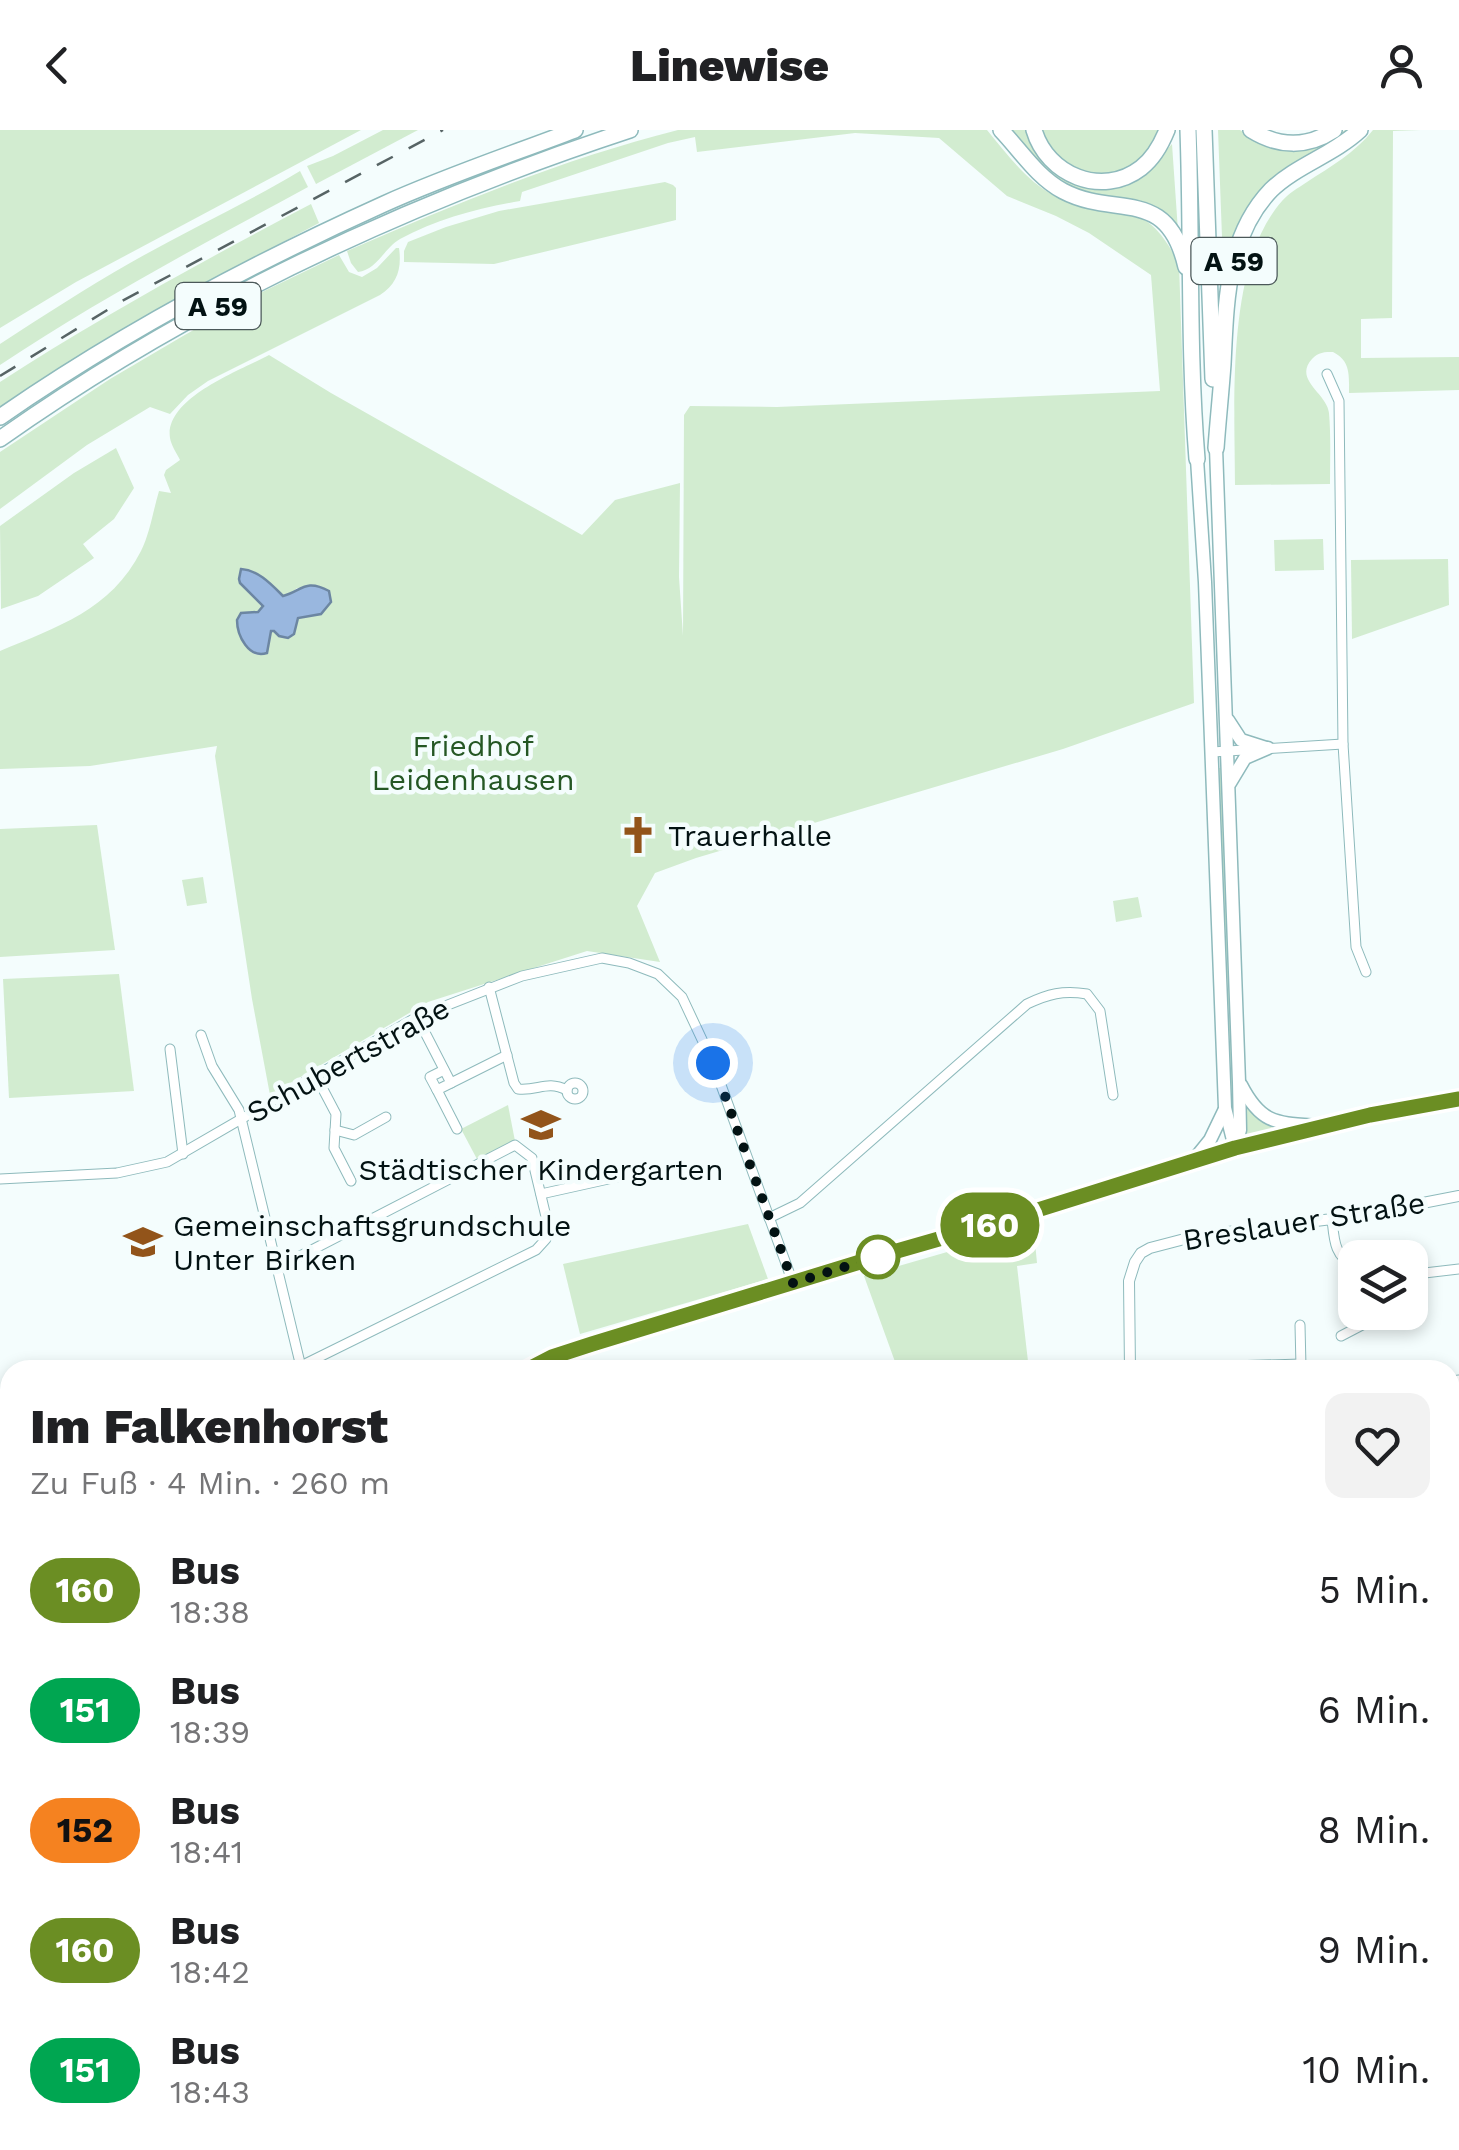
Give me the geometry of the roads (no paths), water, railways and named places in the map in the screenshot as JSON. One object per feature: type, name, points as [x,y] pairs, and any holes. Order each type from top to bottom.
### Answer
[{"type":"highway","name":"A 59","points":[[0,418],[113,344],[298,244],[436,182],[576,130]]},
{"type":"highway","name":"A 59","points":[[0,439],[121,360],[307,259],[532,162],[630,130]]},
{"type":"highway","points":[[1001,130],[1035,169],[1060,190],[1084,199],[1136,207],[1160,219],[1178,239],[1190,283]]},
{"type":"highway","points":[[1034,130],[1054,164],[1074,176],[1098,182],[1140,169],[1155,154],[1167,130]]},
{"type":"highway","points":[[1188,130],[1197,459]]},
{"type":"highway","points":[[1204,130],[1216,448]]},
{"type":"highway","points":[[1251,130],[1269,140],[1293,144],[1317,140],[1334,130]]},
{"type":"highway","name":"A 59","points":[[1216,448],[1227,292],[1244,230],[1276,186],[1360,130]]},
{"type":"main road","points":[[1216,448],[1225,713],[1219,752],[1228,790],[1240,1082],[1240,1130],[1235,1148]]},
{"type":"main road","points":[[1197,459],[1219,752],[1225,1108],[1235,1148]]},
{"type":"main road","points":[[1225,713],[1241,740],[1268,748]]},
{"type":"main road","points":[[1228,790],[1245,758],[1268,748]]},
{"type":"main road","points":[[1240,1082],[1262,1116],[1321,1127]]},
{"type":"main road","points":[[550,1360],[1235,1148],[1459,1098]]},
{"type":"main road","points":[[1192,1161],[1210,1140],[1225,1108]]},
{"type":"street","points":[[1327,374],[1339,401],[1343,744],[1356,947],[1366,972]]},
{"type":"street","points":[[1219,752],[1343,744]]},
{"type":"street","name":"Schubertstraße","points":[[0,1179],[116,1173],[153,1166],[183,1154],[417,1016],[489,987],[547,969],[602,958],[658,974],[682,996],[700,1032],[793,1283]]},
{"type":"street","points":[[489,987],[518,1089],[555,1084],[567,1090]]},
{"type":"street","points":[[769,1218],[800,1203],[1027,1004],[1048,994],[1086,994],[1100,1011],[1113,1095]]},
{"type":"street","points":[[417,1016],[451,1083]]},
{"type":"street","points":[[201,1035],[212,1066],[239,1110],[300,1360]]},
{"type":"street","points":[[170,1049],[183,1154]]},
{"type":"street","points":[[437,1090],[507,1055]]},
{"type":"street","points":[[444,1070],[430,1077],[457,1129]]},
{"type":"street","points":[[316,1076],[336,1114],[334,1148],[351,1181]]},
{"type":"street","points":[[336,1130],[354,1135],[386,1117]]},
{"type":"street","points":[[277,1268],[515,1145],[532,1158],[548,1231],[536,1250],[318,1360]]},
{"type":"street","points":[[541,1194],[622,1176]]},
{"type":"street","name":"Breslauer Straße","points":[[1130,1360],[1129,1281],[1135,1262],[1150,1248],[1184,1238],[1388,1211],[1459,1196]]},
{"type":"street","points":[[1332,1219],[1338,1252]]},
{"type":"street","points":[[1428,1273],[1459,1269]]},
{"type":"street","points":[[1300,1325],[1301,1360]]},
{"type":"street","points":[[1341,1336],[1352,1330]]},
{"type":"water","points":[[241,569],[259,575],[283,596],[314,586],[329,591],[331,602],[321,614],[298,618],[294,634],[288,638],[271,631],[267,653],[255,653],[242,639],[237,620],[241,613],[258,612],[263,606],[240,583]]},
{"type":"railway","points":[[0,376],[122,301],[443,130]]},
{"type":"place","name":"Trauerhalle","points":[[638,835]]},
{"type":"place","name":"Städtischer Kindergarten","points":[[541,1125]]},
{"type":"place","name":"Gemeinschaftsgrundschule Unter Birken","points":[[143,1242]]},
{"type":"park label","name":"Friedhof Leidenhausen","points":[[473,762]]}]
